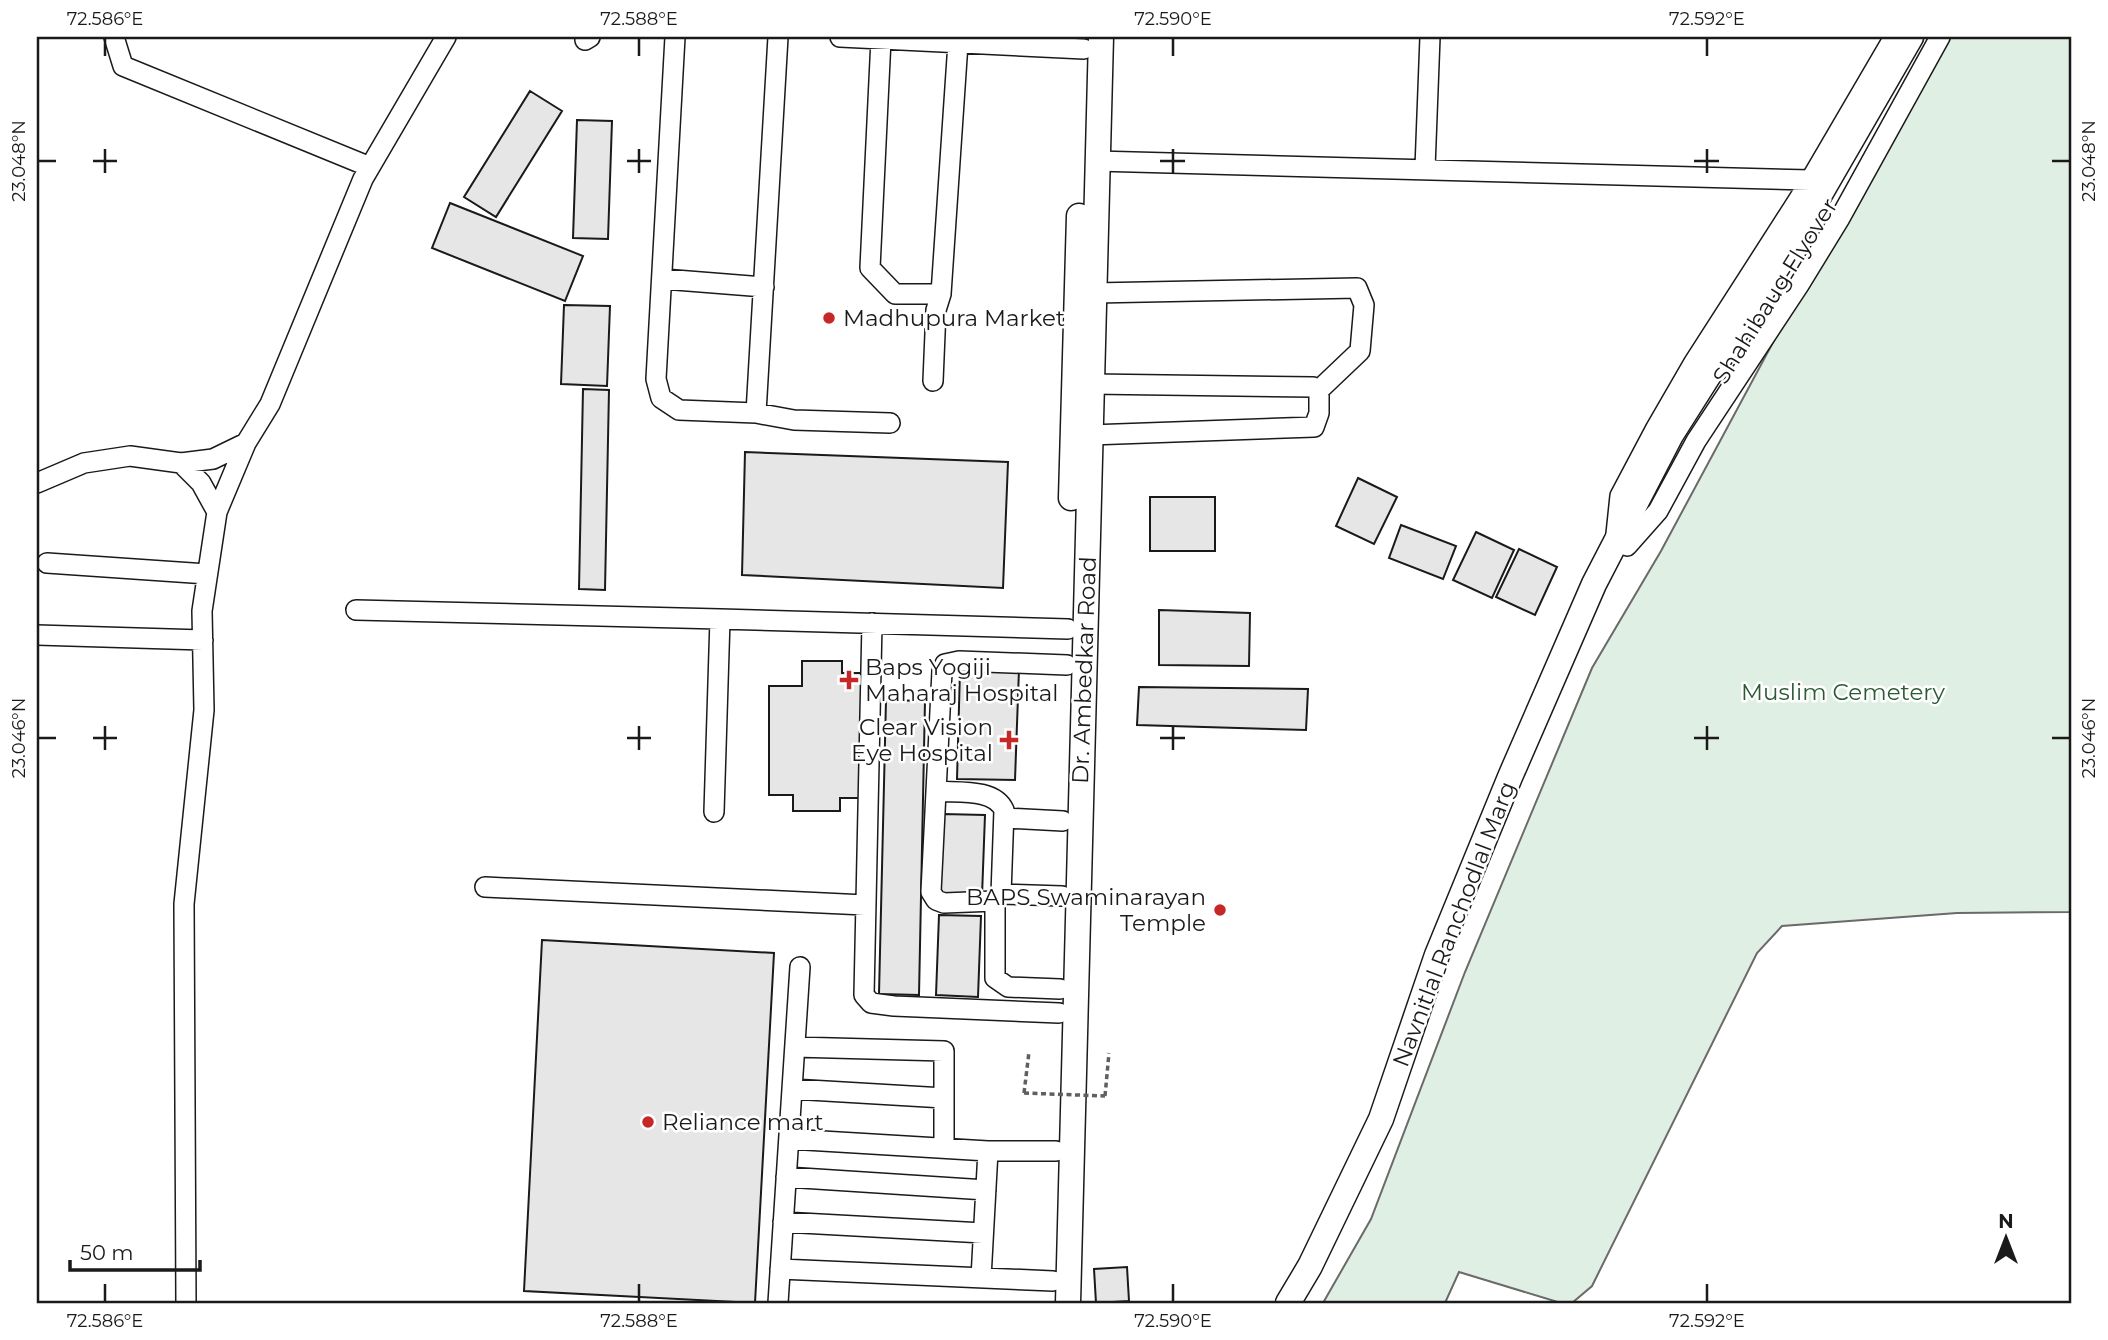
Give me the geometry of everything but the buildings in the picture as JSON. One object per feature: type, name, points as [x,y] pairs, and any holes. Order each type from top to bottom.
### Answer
[{"type":"main road","name":"Shahibaug Flyover","points":[[1621,544],[1650,485],[1911,37]]},
{"type":"main road","name":"Shahibaug Flyover","points":[[1650,485],[1796,261],[1925,37]]},
{"type":"main road","name":"Dr. Ambedkar Road","points":[[1068,1303],[1094,293],[1096,160],[1090,41]]},
{"type":"main road","name":"Dr. Ambedkar Road","points":[[1052,1292],[1068,629],[1090,41]]},
{"type":"main road","name":"Navnitlal Ranchodlal Marg","points":[[1288,1303],[1310,1266],[1381,1119],[1442,942],[1510,777],[1621,544]]},
{"type":"main road","points":[[1303,1303],[1322,1271],[1393,1124],[1449,959],[1621,544]]},
{"type":"street","points":[[114,37],[123,66],[370,167]]},
{"type":"street","points":[[186,1303],[184,904],[204,710],[202,611],[217,512],[246,443],[270,404],[370,167],[446,37]]},
{"type":"street","points":[[675,37],[656,379],[661,398],[679,410],[756,413],[794,420],[890,423]]},
{"type":"street","points":[[756,413],[778,37]]},
{"type":"street","points":[[840,37],[958,43],[1090,41]]},
{"type":"street","points":[[1425,168],[1430,37]]},
{"type":"street","points":[[1621,544],[1620,496],[1656,428],[1810,180],[1894,37]]},
{"type":"street","points":[[1621,544],[1658,511],[1696,441],[1840,218],[1940,37]]},
{"type":"street","points":[[881,39],[870,268],[895,294],[941,294]]},
{"type":"street","points":[[933,381],[936,310],[941,294],[958,43]]},
{"type":"street","points":[[1096,160],[1810,180]]},
{"type":"street","points":[[663,279],[764,287]]},
{"type":"street","points":[[1090,435],[1314,427],[1319,414],[1319,390],[1360,351],[1364,305],[1357,288],[1094,293]]},
{"type":"street","points":[[1091,384],[1313,387],[1319,390]]},
{"type":"street","points":[[37,483],[84,463],[130,456],[181,463],[214,459],[246,443]]},
{"type":"street","points":[[181,463],[201,483],[217,512]]},
{"type":"street","points":[[47,563],[207,573]]},
{"type":"street","points":[[356,610],[1068,629]]},
{"type":"street","points":[[714,812],[720,618]]},
{"type":"street","points":[[872,623],[864,995],[871,1003],[1059,1001]]},
{"type":"street","points":[[37,635],[203,640]]},
{"type":"street","points":[[1062,896],[944,903],[936,900],[931,892],[942,671],[945,664],[959,661],[1067,665]]},
{"type":"street","points":[[936,791],[995,797],[1004,810],[995,978],[1008,986],[1059,1001]]},
{"type":"street","points":[[1004,818],[1063,821]]},
{"type":"street","points":[[485,887],[865,905]]},
{"type":"street","points":[[778,1303],[800,968]]},
{"type":"street","points":[[795,1046],[944,1051],[944,1146]]},
{"type":"street","points":[[792,1089],[944,1098]]},
{"type":"street","points":[[789,1139],[944,1146],[988,1151],[1056,1151]]},
{"type":"street","points":[[981,1278],[988,1151]]},
{"type":"street","points":[[786,1177],[986,1190]]},
{"type":"street","points":[[783,1222],[984,1233]]},
{"type":"street","points":[[780,1269],[981,1278],[1052,1292]]},
{"type":"path","points":[[1029,1052],[1024,1093],[1105,1096],[1110,1053]]},
{"type":"green space","name":"Muslim Cemetery","points":[[1937,37],[2071,37],[2071,912],[1957,913],[1782,926],[1757,953],[1592,1286],[1572,1303],[1561,1303],[1459,1272],[1445,1303],[1323,1303],[1371,1219],[1465,972],[1592,668],[1661,551]]},
{"type":"place","name":"Madhupura Market","points":[[829,318]]},
{"type":"place","name":"Baps Yogiji Maharaj Hospital","points":[[849,680]]},
{"type":"place","name":"Clear Vision Eye Hospital","points":[[1009,740]]},
{"type":"place","name":"BAPS Swaminarayan Temple","points":[[1220,910]]},
{"type":"place","name":"Reliance mart","points":[[648,1122]]}]
